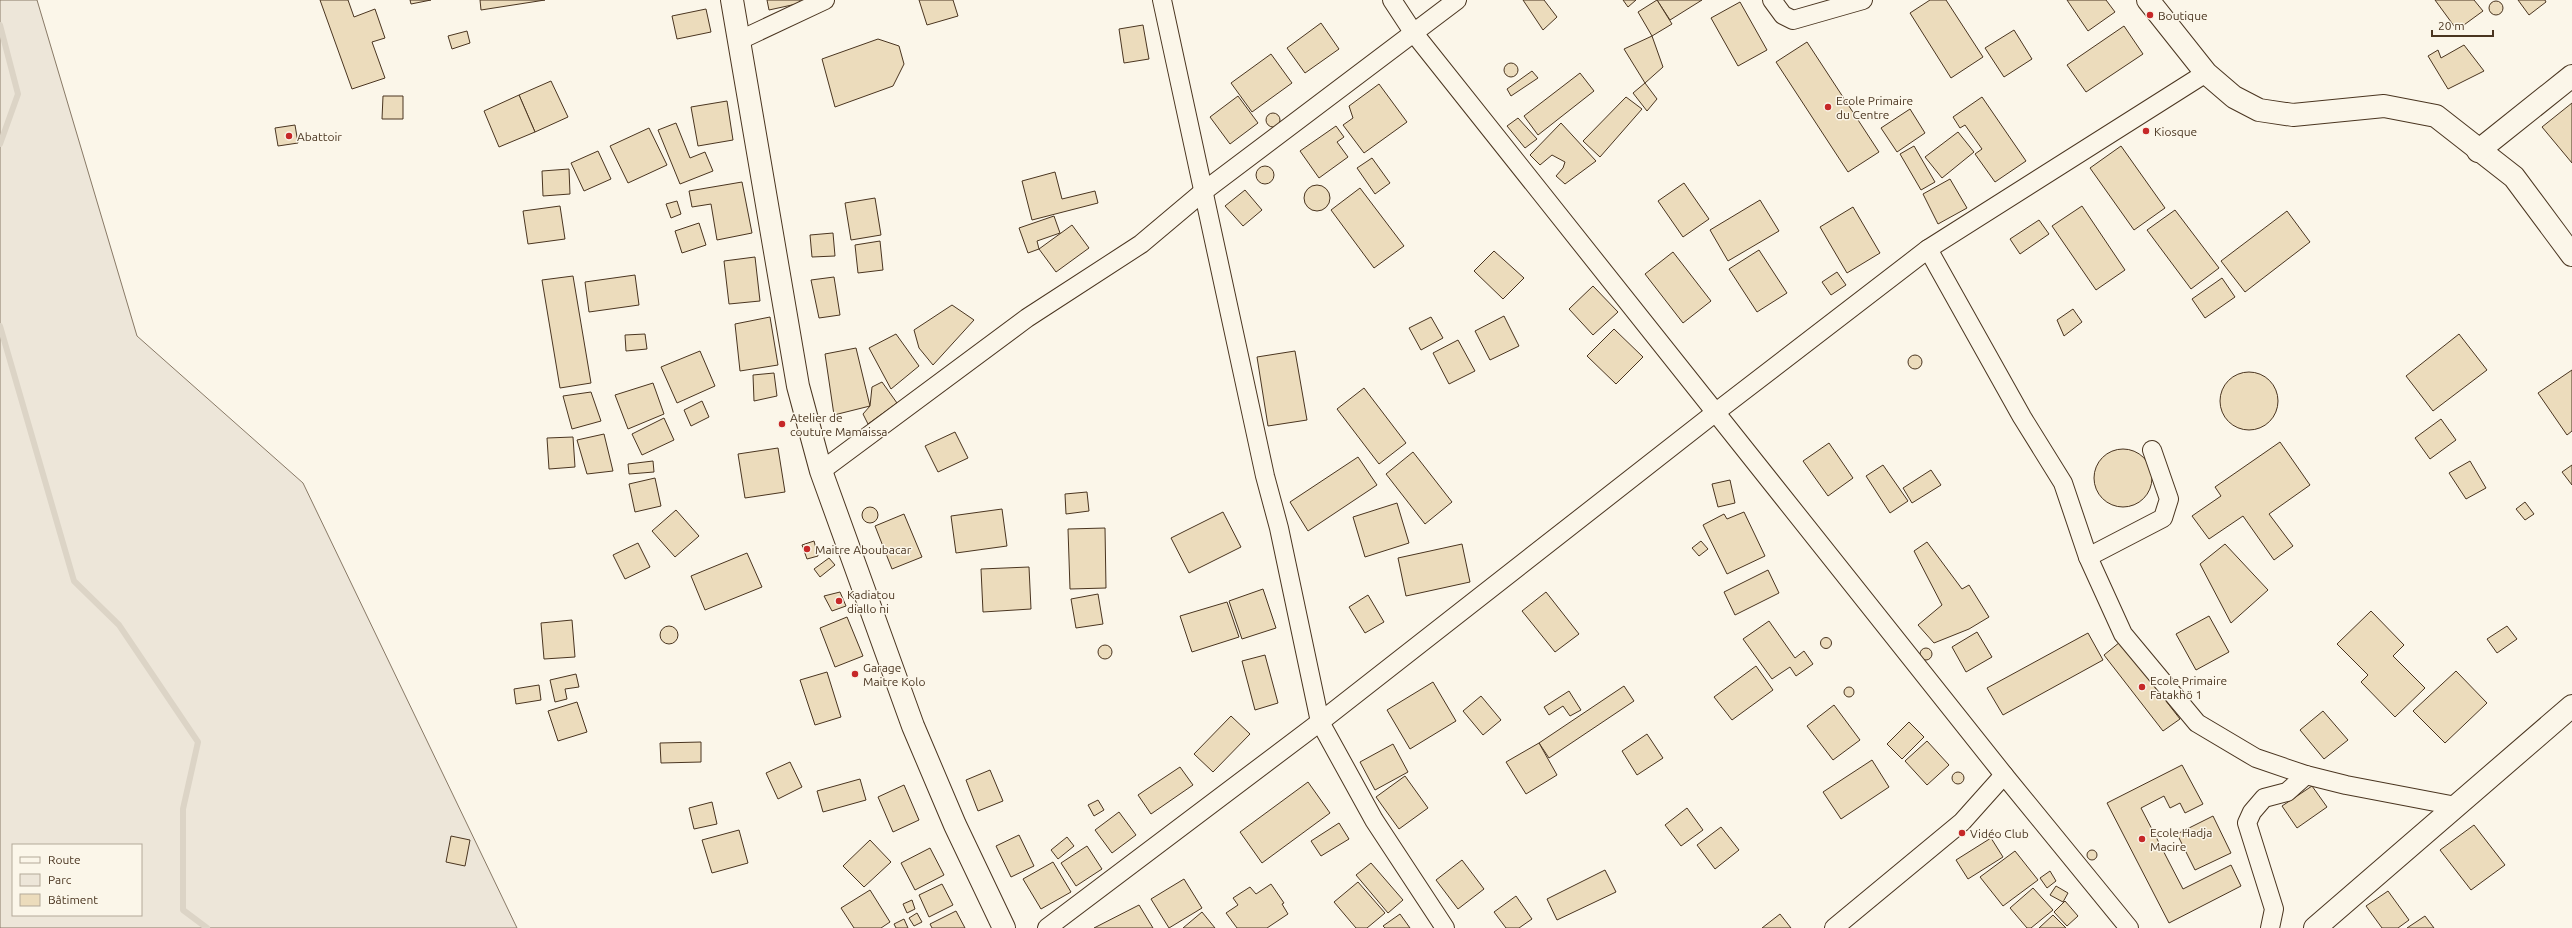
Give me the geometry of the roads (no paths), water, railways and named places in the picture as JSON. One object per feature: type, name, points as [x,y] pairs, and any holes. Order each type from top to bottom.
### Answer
[{"type":"main road","points":[[732,0],[798,386],[821,471],[913,726],[955,825],[1004,928]]},
{"type":"main road","points":[[2148,0],[2206,74],[2234,97],[2259,110],[2293,115],[2384,106],[2436,116],[2478,151],[2514,177],[2572,255]]},
{"type":"main road","points":[[2478,151],[2572,76]]},
{"type":"main road","points":[[2315,928],[2572,706]]},
{"type":"street","points":[[740,40],[825,0]]},
{"type":"street","points":[[1162,0],[1265,476],[1280,528],[1320,722],[1374,820],[1445,928]]},
{"type":"street","points":[[1392,0],[1413,32],[2004,775],[2129,928]]},
{"type":"street","points":[[821,471],[1027,318],[1141,244],[1204,191],[1264,148],[1413,32],[1457,0]]},
{"type":"street","points":[[1772,0],[1783,15],[1793,20],[1863,0]]},
{"type":"street","points":[[1047,928],[1320,722],[1716,412],[1928,249],[2206,74]]},
{"type":"street","points":[[1928,249],[2018,411],[2063,482],[2088,557],[2123,634],[2197,723],[2256,758],[2306,775],[2346,786],[2456,806]]},
{"type":"street","points":[[2088,557],[2163,518],[2169,499],[2152,450]]},
{"type":"street","points":[[1834,928],[1951,832],[2004,775]]},
{"type":"street","points":[[2270,928],[2274,908],[2247,823],[2252,812],[2264,798],[2287,792],[2306,775]]},
{"type":"waterway","points":[[0,25],[18,94],[0,144]]},
{"type":"waterway","points":[[0,326],[74,581],[119,625],[198,742],[183,809],[183,910],[207,928]]},
{"type":"place","name":"Boutique","points":[[2150,15]]},
{"type":"place","name":"Ecole Primaire du Centre","points":[[1828,107]]},
{"type":"place","name":"Kiosque","points":[[2146,131]]},
{"type":"place","name":"Abattoir","points":[[289,136]]},
{"type":"place","name":"Atelier de couture Mamaissa","points":[[782,424]]},
{"type":"place","name":"Maitre Aboubacar","points":[[807,549]]},
{"type":"place","name":"Kadiatou diallo ni","points":[[839,601]]},
{"type":"place","name":"Garage Maitre Kolo","points":[[855,674]]},
{"type":"place","name":"Ecole Primaire Fatakhö 1","points":[[2142,687]]},
{"type":"place","name":"Vidéo Club","points":[[1962,833]]},
{"type":"place","name":"Ecole Hadja Macire","points":[[2142,839]]}]
